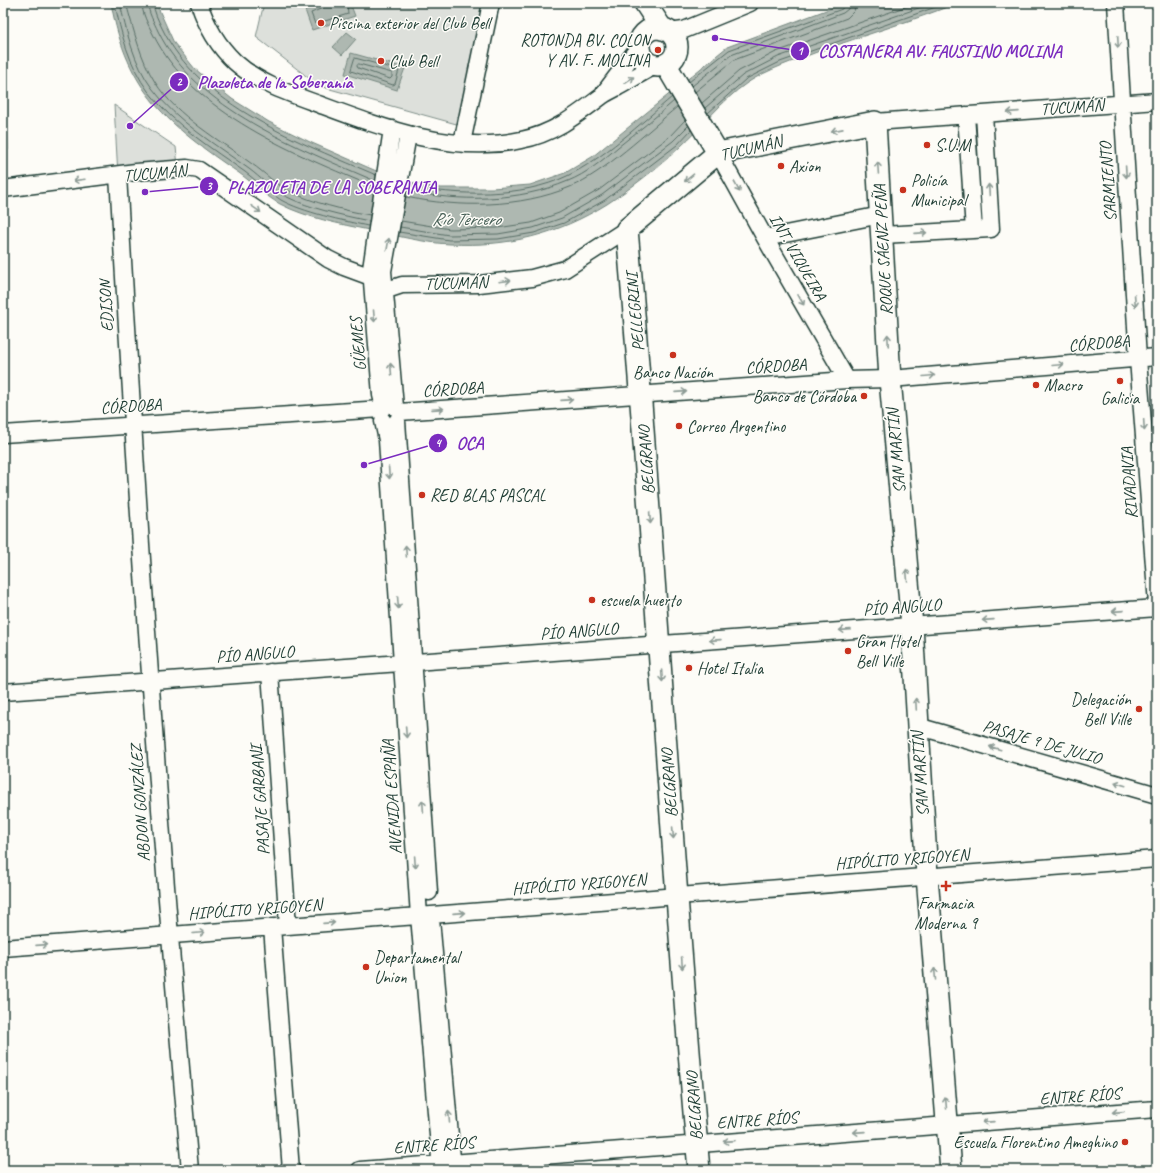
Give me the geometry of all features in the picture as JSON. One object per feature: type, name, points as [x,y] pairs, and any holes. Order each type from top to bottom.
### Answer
[{"type":"main road","points":[[644,3],[658,37],[676,53],[664,69]]},
{"type":"main road","points":[[658,37],[642,58],[648,64],[664,69],[713,144]]},
{"type":"main road","name":"TUCUMÁN","points":[[627,229],[713,144],[875,122]]},
{"type":"main road","name":"ROQUE SÁENZ PEÑA","points":[[875,122],[890,379]]},
{"type":"main road","name":"PELLEGRINI","points":[[627,229],[642,395]]},
{"type":"main road","name":"SAN MARTÍN","points":[[890,379],[912,626],[927,876],[951,1170]]},
{"type":"main road","name":"BELGRANO","points":[[642,395],[677,896],[699,1170]]},
{"type":"street","points":[[199,3],[204,19],[219,43],[235,62],[254,76],[280,90],[359,119],[408,134],[462,143],[491,144],[521,140],[545,133],[571,119],[604,95],[620,87],[640,73],[664,69]]},
{"type":"street","points":[[462,143],[491,3]]},
{"type":"street","points":[[604,95],[608,86],[658,37],[701,24],[750,3]]},
{"type":"street","name":"SARMIENTO","points":[[1116,3],[1138,359]]},
{"type":"street","name":"TUCUMÁN","points":[[875,122],[1157,101]]},
{"type":"street","points":[[765,238],[882,225],[974,230],[991,229],[984,114]]},
{"type":"street","points":[[966,115],[974,230]]},
{"type":"street","points":[[379,283],[392,129]]},
{"type":"street","points":[[379,283],[383,270],[408,134]]},
{"type":"street","name":"INT. VIQUEIRA","points":[[713,144],[847,380]]},
{"type":"street","name":"TUCUMÁN","points":[[3,189],[136,172],[187,168],[199,170],[328,259],[379,283],[402,285],[479,284],[538,276],[565,269],[627,229]]},
{"type":"street","name":"EDISON","points":[[118,175],[132,429]]},
{"type":"street","name":"GÜEMES","points":[[379,283],[381,395],[389,414]]},
{"type":"street","name":"CÓRDOBA","points":[[3,434],[132,429],[389,414],[847,380],[890,379],[1157,357]]},
{"type":"street","name":"RIVADAVIA","points":[[1138,359],[1157,604]]},
{"type":"street","name":"AVENIDA ESPAÑA","points":[[389,414],[425,915],[447,1166]]},
{"type":"street","name":"CÓRDOBA","points":[[3,443],[132,429]]},
{"type":"street","name":"ABDON GONZÁLEZ","points":[[132,429],[169,935],[190,1170]]},
{"type":"street","name":"PÍO ANGULO","points":[[3,692],[1157,608]]},
{"type":"street","name":"PASAJE GARBANI","points":[[270,672],[288,926]]},
{"type":"street","name":"PASAJE 9 DE JULIO","points":[[917,726],[1157,795]]},
{"type":"street","name":"HIPÓLITO YRIGOYEN","points":[[3,948],[1157,859]]},
{"type":"street","points":[[272,927],[291,1170]]},
{"type":"street","name":"ENTRE RÍOS","points":[[360,1170],[447,1166],[696,1144],[1157,1109]]},
{"type":"shaded area","points":[[3,3],[5,3],[8,150],[3,151]]},
{"type":"shaded area","name":"Club Bell","points":[[264,3],[486,3],[460,125],[319,86],[256,37]]},
{"type":"shaded area","points":[[114,105],[176,147],[178,166],[118,175]]},
{"type":"water","name":"Río Tercero","points":[[111,3],[156,3],[174,43],[195,69],[232,99],[269,122],[312,143],[397,180],[441,188],[492,188],[530,185],[565,173],[592,157],[727,47],[845,3],[958,3],[817,52],[755,78],[738,90],[672,154],[635,184],[607,204],[570,224],[532,237],[512,241],[450,244],[409,238],[324,220],[290,209],[275,201],[191,139],[154,103],[140,83],[128,60],[118,34]]},
{"type":"water","name":"Piscina exterior del Club Bell","points":[[326,3],[350,3],[355,16],[312,30],[305,10]]},
{"type":"water","points":[[347,32],[356,39],[342,55],[333,47]]},
{"type":"water","points":[[351,53],[405,68],[397,90],[345,74]]},
{"type":"place","name":"Piscina exterior del Club Bell","points":[[321,23]]},
{"type":"place","name":"COSTANERA AV. FAUSTINO MOLINA","points":[[715,38]]},
{"type":"place","name":"ROTONDA BV. COLON Y AV. F. MOLINA","points":[[658,50]]},
{"type":"place","name":"Club Bell","points":[[381,61]]},
{"type":"place","name":"Plazoleta de la Soberanía","points":[[130,126]]},
{"type":"place","name":"S.U.M","points":[[927,145]]},
{"type":"place","name":"Axion","points":[[781,166]]},
{"type":"place","name":"Policía Municipal","points":[[903,190]]},
{"type":"place","name":"PLAZOLETA DE LA SOBERANIA","points":[[145,192]]},
{"type":"place","name":"Banco Nación","points":[[673,355]]},
{"type":"place","name":"Galicia","points":[[1120,381]]},
{"type":"place","name":"Macro","points":[[1036,385]]},
{"type":"place","name":"Banco de Córdoba","points":[[864,396]]},
{"type":"place","name":"Correo Argentino","points":[[679,426]]},
{"type":"place","name":"OCA","points":[[364,465]]},
{"type":"place","name":"RED BLAS PASCAL","points":[[422,495]]},
{"type":"place","name":"escuela huerto","points":[[592,600]]},
{"type":"place","name":"Gran Hotel Bell Ville","points":[[848,651]]},
{"type":"place","name":"Hotel Italia","points":[[689,668]]},
{"type":"place","name":"Delegación Bell Ville","points":[[1139,709]]},
{"type":"place","name":"Farmacia Moderna 9","points":[[946,886]]},
{"type":"place","name":"Departamental Union","points":[[366,967]]},
{"type":"place","name":"Escuela Florentino Ameghino","points":[[1125,1142]]}]
